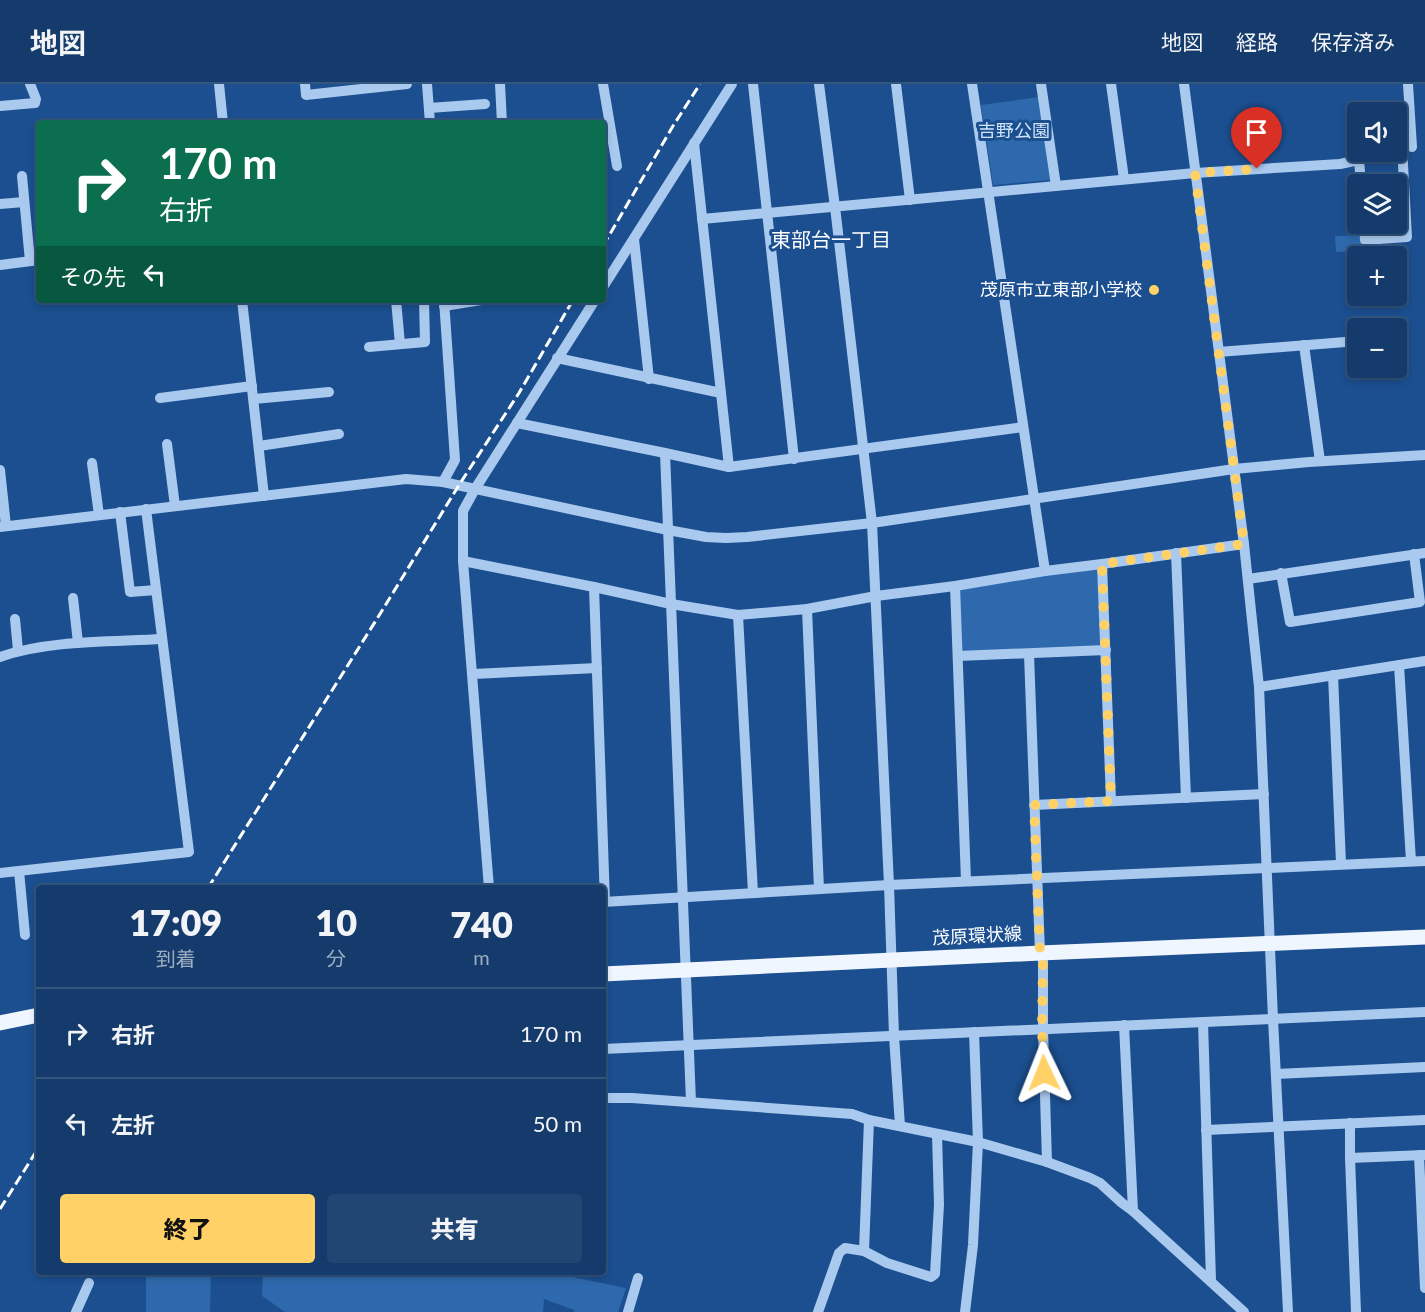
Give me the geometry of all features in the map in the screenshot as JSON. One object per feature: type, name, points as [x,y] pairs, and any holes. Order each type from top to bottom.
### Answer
[{"type":"main road","name":"茂原環状線","points":[[606,974],[1425,937]]},
{"type":"main road","points":[[0,1023],[36,1016]]},
{"type":"street","points":[[0,106],[35,103],[36,99],[30,84]]},
{"type":"street","points":[[219,84],[223,120]]},
{"type":"street","points":[[305,84],[306,95],[360,87],[407,84]]},
{"type":"street","points":[[427,84],[430,120]]},
{"type":"street","points":[[500,84],[502,120]]},
{"type":"street","points":[[603,84],[617,166]]},
{"type":"street","points":[[606,282],[732,84]]},
{"type":"street","points":[[753,84],[794,459]]},
{"type":"street","points":[[819,84],[836,207],[872,523],[894,1036],[900,1126]]},
{"type":"street","points":[[896,84],[910,200]]},
{"type":"street","points":[[972,84],[1045,570]]},
{"type":"street","points":[[1041,84],[1056,186]]},
{"type":"street","points":[[1111,84],[1124,180]]},
{"type":"street","points":[[1184,84],[1244,544],[1259,687],[1288,1312]]},
{"type":"street","points":[[1407,102],[1408,84]]},
{"type":"street","points":[[429,108],[485,104]]},
{"type":"street","points":[[694,143],[729,467]]},
{"type":"street","points":[[1407,147],[1425,147]]},
{"type":"street","points":[[702,219],[1195,173],[1350,162]]},
{"type":"street","points":[[0,265],[35,260],[24,202],[22,176]]},
{"type":"street","points":[[0,204],[24,202]]},
{"type":"street","points":[[1365,234],[1365,240],[1407,237],[1407,234]]},
{"type":"street","points":[[634,239],[649,379]]},
{"type":"street","points":[[243,303],[264,496]]},
{"type":"street","points":[[396,303],[400,344]]},
{"type":"street","points":[[369,347],[425,342],[424,303]]},
{"type":"street","points":[[442,482],[455,460],[444,303]]},
{"type":"street","points":[[489,885],[464,561],[463,511],[592,303]]},
{"type":"street","points":[[1219,351],[1347,342]]},
{"type":"street","points":[[1304,345],[1320,461]]},
{"type":"street","points":[[558,358],[721,393]]},
{"type":"street","points":[[160,398],[252,386]]},
{"type":"street","points":[[254,399],[328,392]]},
{"type":"street","points":[[518,423],[729,467],[1023,426]]},
{"type":"street","points":[[259,446],[339,434]]},
{"type":"street","points":[[167,444],[175,506]]},
{"type":"street","points":[[665,453],[691,1102]]},
{"type":"street","points":[[0,470],[3,526],[406,479],[442,482],[668,531],[726,538],[872,523],[1234,468],[1425,455]]},
{"type":"street","points":[[92,463],[99,515]]},
{"type":"street","points":[[0,873],[189,852],[146,509]]},
{"type":"street","points":[[120,513],[130,592],[156,590]]},
{"type":"street","points":[[464,561],[671,604],[738,615],[807,609],[1045,570],[1244,544]]},
{"type":"street","points":[[1176,554],[1186,798]]},
{"type":"street","points":[[1248,579],[1281,573],[1419,554],[1420,602],[1290,622],[1281,573]]},
{"type":"street","points":[[1102,564],[1111,801]]},
{"type":"street","points":[[955,586],[966,881]]},
{"type":"street","points":[[594,587],[603,885]]},
{"type":"street","points":[[73,598],[78,643]]},
{"type":"street","points":[[807,609],[819,889]]},
{"type":"street","points":[[738,615],[753,893]]},
{"type":"street","points":[[15,619],[18,650]]},
{"type":"street","points":[[0,657],[18,650],[78,643],[162,639]]},
{"type":"street","points":[[958,656],[1106,650]]},
{"type":"street","points":[[1029,654],[1040,953],[1043,961],[1042,1029],[1047,1162]]},
{"type":"street","points":[[1259,687],[1425,662]]},
{"type":"street","points":[[1399,665],[1411,861]]},
{"type":"street","points":[[473,674],[597,668]]},
{"type":"street","points":[[1333,675],[1341,863]]},
{"type":"street","points":[[1034,805],[1264,794]]},
{"type":"street","points":[[606,902],[966,881],[1425,861]]},
{"type":"street","points":[[18,871],[25,935]]},
{"type":"street","points":[[606,1049],[1425,1012]]},
{"type":"street","points":[[1203,1022],[1211,1280]]},
{"type":"street","points":[[1124,1025],[1132,1211]]},
{"type":"street","points":[[965,1312],[973,1245],[978,1142],[974,1032]]},
{"type":"street","points":[[1276,1074],[1425,1067]]},
{"type":"street","points":[[606,1098],[852,1114],[869,1120],[978,1142],[1047,1162],[1100,1183],[1211,1280],[1244,1312]]},
{"type":"street","points":[[864,1251],[869,1120]]},
{"type":"street","points":[[1206,1130],[1425,1120]]},
{"type":"street","points":[[1350,1124],[1356,1312]]},
{"type":"street","points":[[818,1312],[838,1253],[845,1248],[864,1251],[887,1263],[931,1277],[934,1274],[939,1204],[937,1134]]},
{"type":"street","points":[[1350,1158],[1422,1155],[1425,1288]]},
{"type":"street","points":[[628,1312],[638,1278]]},
{"type":"street","points":[[76,1312],[89,1283]]},
{"type":"green space","name":"吉野公園","points":[[1039,97],[1050,180],[993,185],[981,105]]},
{"type":"green space","points":[[1362,235],[1363,246],[1347,246],[1347,252],[1336,252],[1335,236]]},
{"type":"green space","points":[[1098,569],[1102,648],[960,652],[959,589]]},
{"type":"green space","points":[[146,1275],[211,1275],[210,1312],[146,1312]]},
{"type":"green space","points":[[263,1275],[563,1275],[626,1288],[618,1312],[574,1312],[574,1310],[544,1299],[543,1312],[285,1312],[262,1296]]},
{"type":"railway","points":[[606,241],[700,84]]},
{"type":"railway","points":[[210,885],[459,485],[519,393],[571,303]]},
{"type":"railway","points":[[0,1209],[36,1152]]},
{"type":"place","name":"茂原市立東部小学校","points":[[1154,290]]},
{"type":"district","name":"東部台一丁目","points":[[831,240]]},
{"type":"route","points":[[1044,1073],[1043,961],[1040,953],[1034,805],[1111,801],[1102,564],[1244,544],[1195,173],[1257,169]]}]
